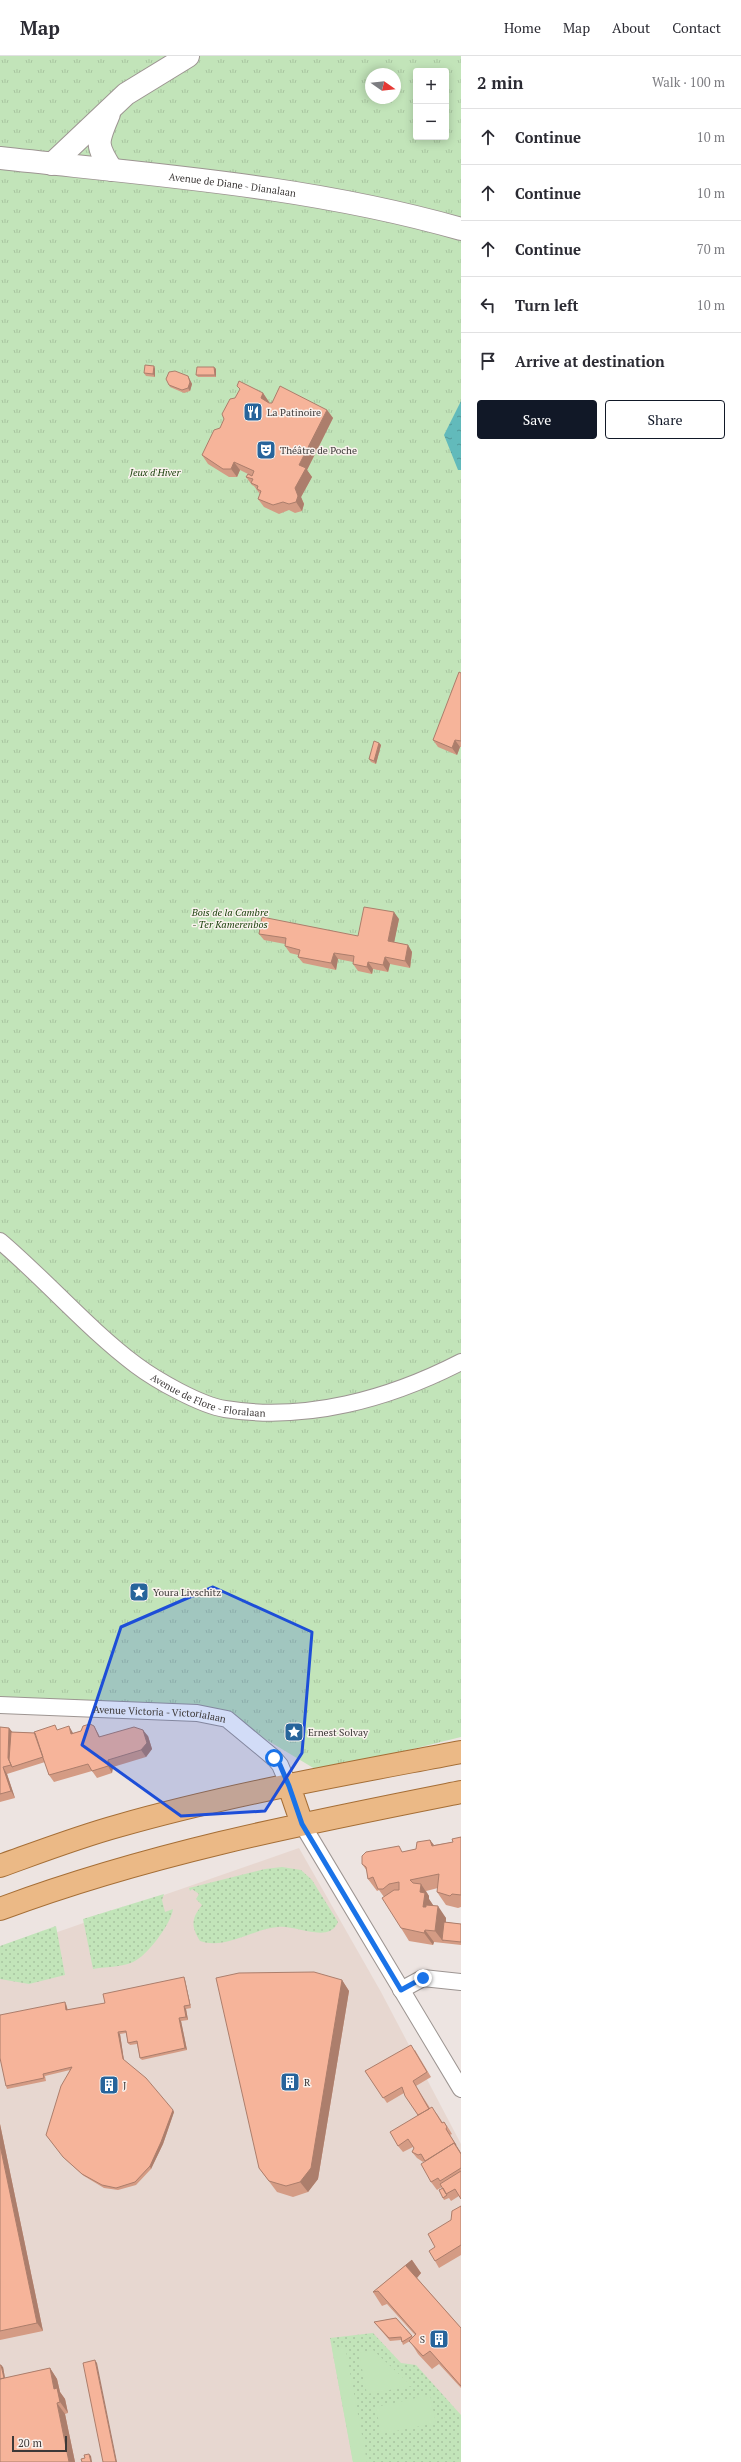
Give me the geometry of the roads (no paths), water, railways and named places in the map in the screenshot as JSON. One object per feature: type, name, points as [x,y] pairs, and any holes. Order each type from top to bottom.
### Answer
[{"type":"main road","points":[[0,1866],[117,1826],[256,1792],[461,1752]]},
{"type":"main road","points":[[289,1786],[302,1824]]},
{"type":"main road","points":[[0,1909],[62,1886],[174,1854],[302,1824],[461,1792]]},
{"type":"street","points":[[52,164],[110,111],[126,94],[188,56]]},
{"type":"street","points":[[110,111],[98,142],[103,156],[112,170]]},
{"type":"street","name":"Avenue de Diane - Dianalaan","points":[[0,158],[112,170],[323,197],[461,229]]},
{"type":"street","name":"Avenue de Flore - Floralaan","points":[[0,1240],[136,1365],[178,1391],[224,1409],[279,1414],[324,1409],[378,1396],[441,1372],[461,1362]]},
{"type":"street","name":"Avenue Victoria - Victorialaan","points":[[0,1705],[197,1713],[227,1720],[274,1758],[280,1765],[289,1786]]},
{"type":"street","points":[[302,1824],[461,2089]]},
{"type":"street","points":[[401,1990],[423,1978],[461,1982]]},
{"type":"water","points":[[461,401],[461,470],[458,470],[444,435]]},
{"type":"place","name":"La Patinoire","points":[[253,412]]},
{"type":"place","name":"Théâtre de Poche","points":[[266,450]]},
{"type":"place","name":"Youra Livschitz","points":[[139,1592]]},
{"type":"place","name":"Ernest Solvay","points":[[294,1732]]},
{"type":"place","name":"R","points":[[290,2082]]},
{"type":"place","name":"J","points":[[109,2085]]},
{"type":"place","name":"S","points":[[439,2339]]},
{"type":"park label","name":"Jeux d'Hiver","points":[[155,472]]},
{"type":"park label","name":"Bois de la Cambre - Ter Kamerenbos","points":[[230,918]]}]
